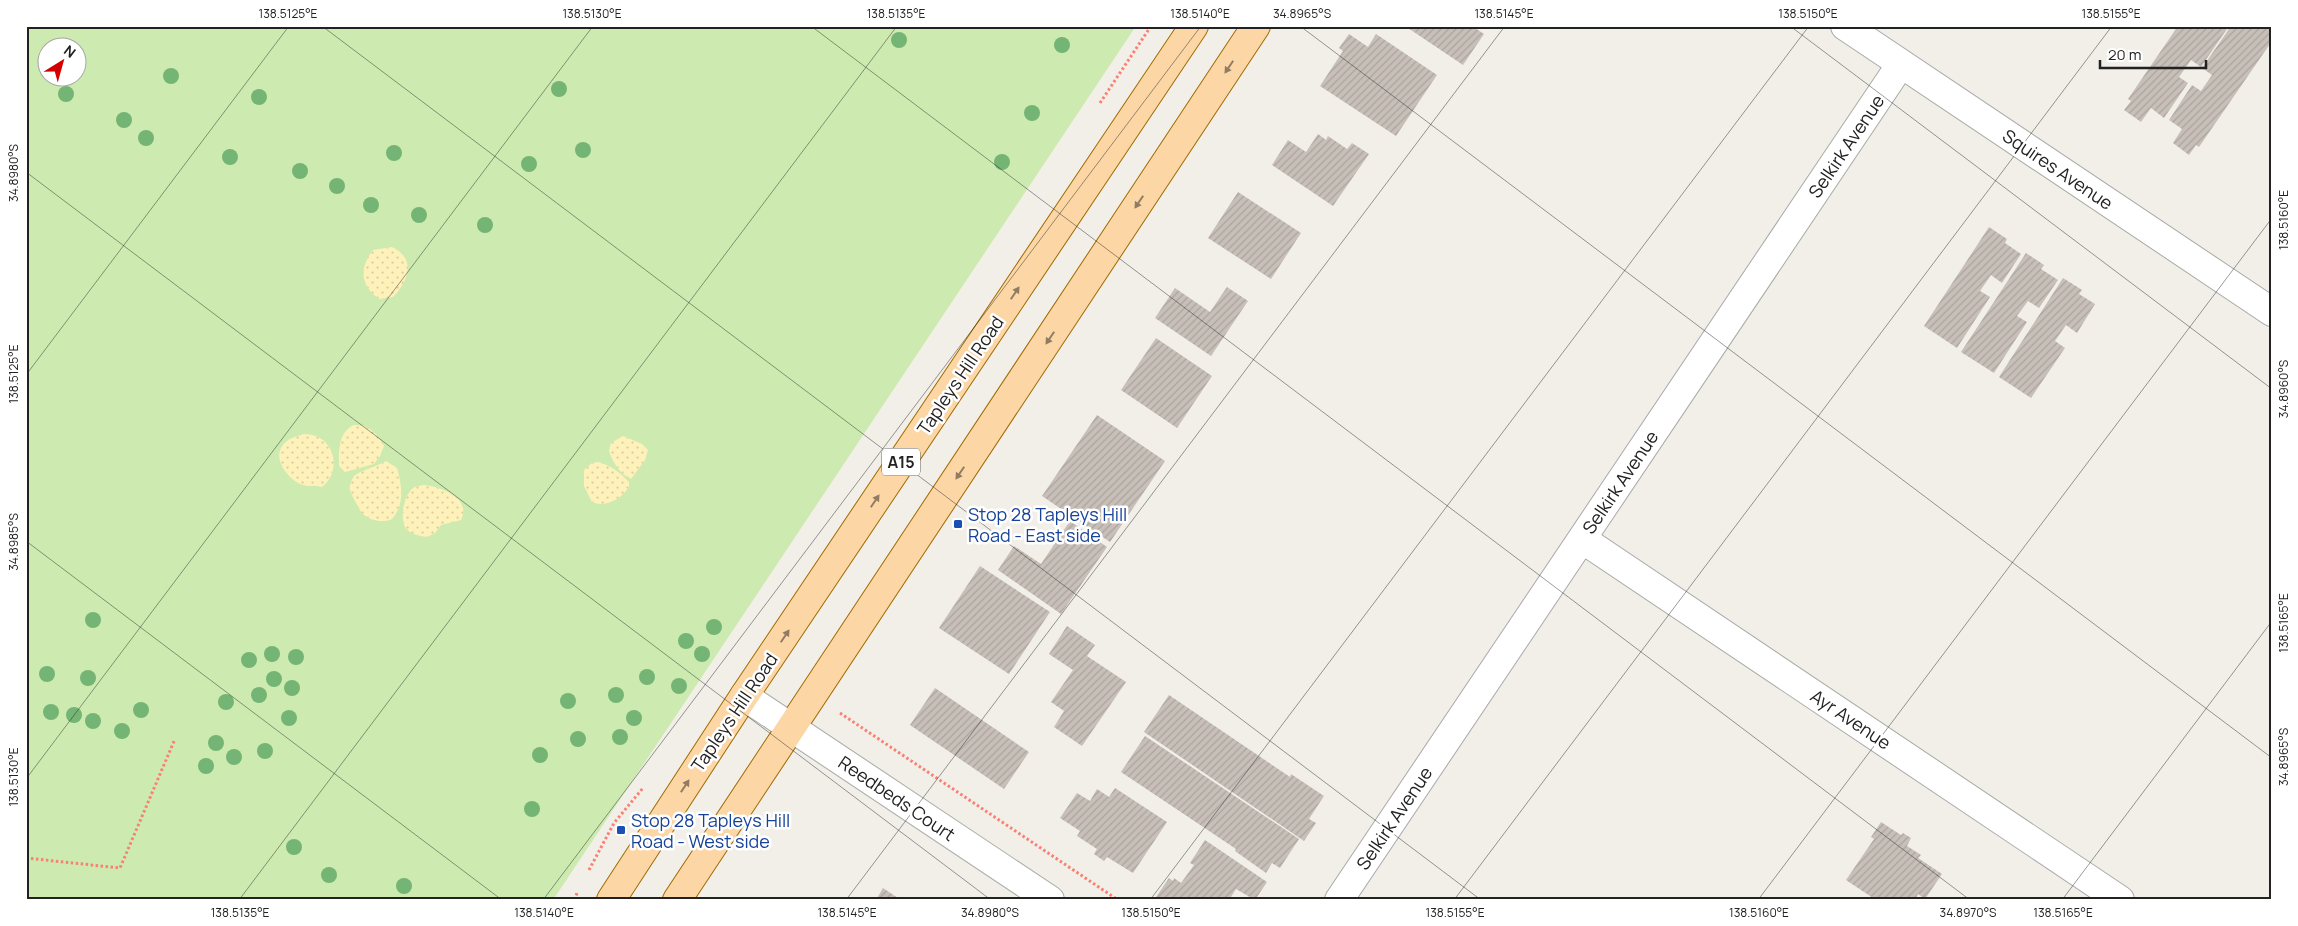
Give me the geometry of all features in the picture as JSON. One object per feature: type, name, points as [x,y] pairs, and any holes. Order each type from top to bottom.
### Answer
[{"type":"main road","name":"Tapleys Hill Road","points":[[611,900],[744,696],[1194,26]]},
{"type":"main road","points":[[676,900],[1256,26]]},
{"type":"street","name":"Squires Avenue","points":[[1845,26],[2272,312]]},
{"type":"street","name":"Selkirk Avenue","points":[[1340,900],[1901,64]]},
{"type":"street","name":"Ayr Avenue","points":[[1582,539],[2120,900]]},
{"type":"street","name":"Reedbeds Court","points":[[744,696],[1050,900]]},
{"type":"path","points":[[840,712],[1118,900]]},
{"type":"path","points":[[26,858],[120,868],[176,738]]},
{"type":"green space","points":[[26,26],[1136,26],[553,900],[26,900]]},
{"type":"sand","points":[[392,247],[405,258],[408,270],[403,284],[393,297],[379,299],[365,282],[365,263],[373,250]]},
{"type":"sand","points":[[354,425],[368,428],[384,446],[374,464],[345,472],[339,466],[340,442],[345,432]]},
{"type":"sand","points":[[304,434],[323,440],[332,454],[334,463],[332,472],[329,480],[322,487],[305,486],[297,482],[282,467],[279,454],[281,448],[292,438]]},
{"type":"sand","points":[[623,436],[642,444],[648,450],[645,460],[631,479],[617,468],[609,451],[611,443]]},
{"type":"sand","points":[[386,461],[397,468],[401,488],[401,501],[392,519],[377,521],[362,513],[350,487],[356,474]]},
{"type":"sand","points":[[598,462],[615,470],[629,482],[629,487],[622,495],[613,501],[603,504],[592,502],[584,486],[584,470],[592,463]]},
{"type":"sand","points":[[424,485],[438,488],[453,495],[459,500],[463,512],[461,520],[441,525],[435,533],[427,537],[409,531],[405,527],[403,518],[405,501],[409,492],[414,487]]},
{"type":"building","points":[[1405,26],[1472,26],[1484,34],[1463,65]]},
{"type":"building","points":[[2178,26],[2229,26],[2201,67],[2191,60],[2179,77],[2188,83],[2164,118],[2151,108],[2141,122],[2124,110],[2131,101],[2128,99]]},
{"type":"building","points":[[2231,26],[2272,26],[2272,41],[2199,147],[2196,145],[2189,155],[2173,143],[2182,129],[2169,120],[2192,85],[2201,91],[2212,75],[2202,68]]},
{"type":"building","points":[[1349,34],[1368,47],[1376,34],[1437,75],[1396,136],[1320,86],[1343,51],[1339,48]]},
{"type":"building","points":[[1318,134],[1326,140],[1328,136],[1347,149],[1352,143],[1369,154],[1333,206],[1272,165],[1288,140],[1306,152]]},
{"type":"building","points":[[1238,192],[1301,233],[1271,279],[1208,238]]},
{"type":"building","points":[[1989,227],[2007,239],[2005,243],[2021,254],[2002,283],[1991,275],[1980,291],[1990,297],[1957,348],[1924,326]]},
{"type":"building","points":[[2026,253],[2044,265],[2041,269],[2058,280],[2039,308],[2028,301],[2017,316],[2027,322],[1994,373],[1961,352]]},
{"type":"building","points":[[2063,278],[2082,290],[2079,294],[2095,304],[2077,333],[2066,325],[2055,341],[2065,348],[2031,398],[1999,377]]},
{"type":"building","points":[[1227,287],[1248,301],[1211,356],[1155,318],[1175,288],[1210,312]]},
{"type":"building","points":[[1156,338],[1212,376],[1177,428],[1121,390]]},
{"type":"building","points":[[1097,415],[1165,461],[1110,542],[1042,496]]},
{"type":"building","points":[[1070,521],[1107,547],[1061,614],[998,570],[1014,546],[1041,564]]},
{"type":"building","points":[[980,566],[1050,612],[1009,674],[939,628]]},
{"type":"building","points":[[1067,626],[1095,645],[1087,656],[1126,682],[1082,746],[1054,727],[1064,711],[1051,702],[1073,670],[1049,654]]},
{"type":"building","points":[[935,688],[1029,752],[1004,789],[910,725]]},
{"type":"building","points":[[1169,695],[1290,777],[1291,774],[1324,796],[1309,819],[1316,823],[1304,841],[1144,732]]},
{"type":"building","points":[[1145,736],[1299,839],[1280,868],[1272,863],[1266,873],[1235,851],[1236,849],[1121,772]]},
{"type":"building","points":[[1115,788],[1167,822],[1133,873],[1107,857],[1104,861],[1094,854],[1097,849],[1077,836],[1080,831],[1060,818],[1077,793],[1090,801],[1097,789],[1109,797]]},
{"type":"building","points":[[1881,822],[1901,835],[1903,833],[1911,838],[1907,846],[1921,855],[1918,858],[1942,874],[1925,899],[1918,894],[1915,900],[1876,900],[1846,880],[1874,839],[1871,837]]},
{"type":"building","points":[[1205,840],[1267,882],[1255,900],[1236,889],[1229,900],[1154,900],[1169,878],[1173,881],[1174,878],[1181,883],[1194,865],[1190,863]]},
{"type":"building","points":[[883,888],[901,900],[876,900]]},
{"type":"place","name":"Stop 28 Tapleys Hill Road - East side","points":[[958,524]]},
{"type":"place","name":"Stop 28 Tapleys Hill Road - West side","points":[[621,830]]}]
